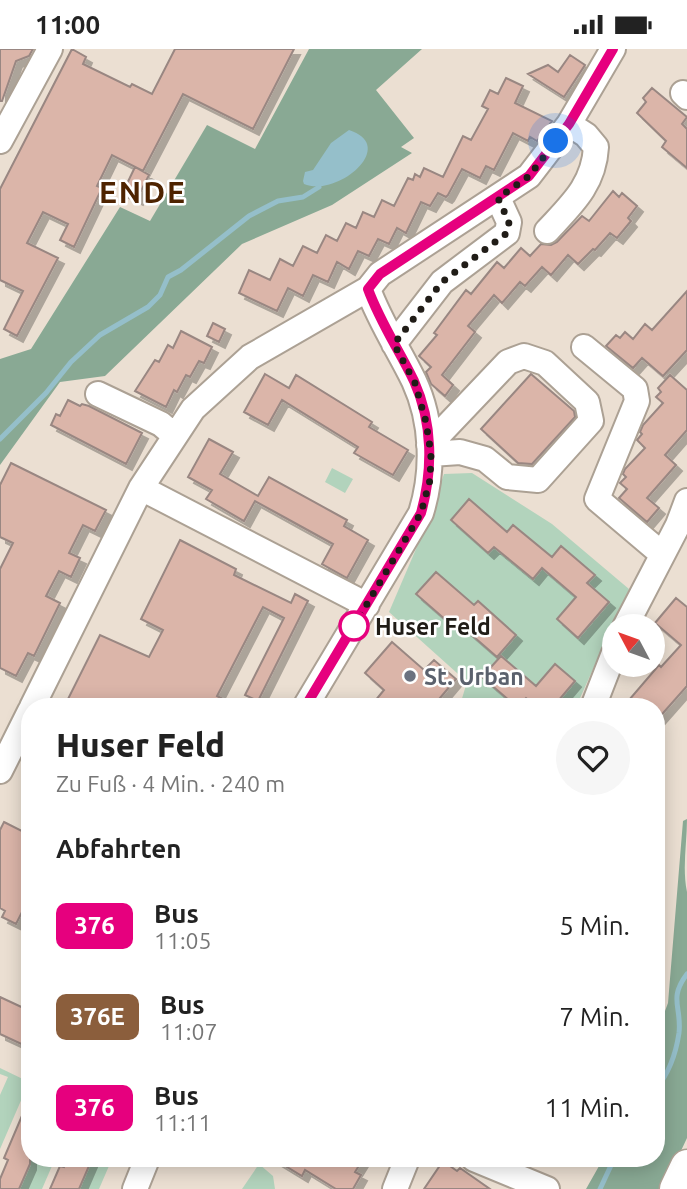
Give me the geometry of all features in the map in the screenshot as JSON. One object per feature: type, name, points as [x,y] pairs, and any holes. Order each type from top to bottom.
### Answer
[{"type":"main road","points":[[676,1189],[687,1166]]},
{"type":"street","points":[[0,141],[50,49]]},
{"type":"street","points":[[36,698],[141,488],[193,409],[250,357],[368,289],[380,274],[529,176],[569,124],[613,49]]},
{"type":"street","points":[[547,231],[581,194],[595,167],[596,147],[586,135],[569,124]]},
{"type":"street","points":[[394,344],[442,282],[507,233],[509,222],[498,198]]},
{"type":"street","points":[[310,698],[421,513],[430,480],[426,422],[415,383],[375,310],[368,289]]},
{"type":"street","points":[[583,347],[635,389],[637,401],[597,499],[662,554]]},
{"type":"street","points":[[524,356],[545,363],[587,402],[591,421],[538,480],[508,477],[485,459],[460,452],[430,450],[508,362],[524,356]]},
{"type":"street","points":[[98,394],[161,424],[175,436]]},
{"type":"street","points":[[141,488],[367,605]]},
{"type":"street","points":[[632,614],[662,554],[682,529],[687,501]]},
{"type":"street","points":[[596,698],[605,677]]},
{"type":"street","points":[[0,771],[21,729]]},
{"type":"street","points":[[135,1189],[144,1167]]},
{"type":"street","points":[[395,1189],[404,1167]]},
{"type":"street","points":[[493,1167],[547,1189]]},
{"type":"green space","points":[[309,49],[422,49],[376,90],[414,138],[401,147],[412,153],[332,205],[242,244],[105,376],[60,382],[0,465],[0,359],[31,349],[120,207],[150,221],[207,125],[255,149]]},
{"type":"green space","points":[[332,468],[353,479],[345,493],[325,482]]},
{"type":"green space","points":[[472,473],[552,524],[629,589],[618,614],[602,614],[602,649],[580,698],[462,698],[467,682],[389,612],[428,521],[444,474]]},
{"type":"green space","points":[[687,819],[687,1138],[663,1189],[586,1189],[598,1167],[665,1167],[665,1011],[668,1003],[683,821]]},
{"type":"green space","points":[[0,1068],[21,1078],[21,1100],[0,1149],[0,1095],[8,1077],[0,1074]]},
{"type":"green space","points":[[26,1167],[52,1167],[42,1189],[19,1189]]},
{"type":"green space","points":[[89,1167],[109,1167],[99,1189],[79,1189]]},
{"type":"green space","points":[[257,1167],[262,1167],[273,1176],[275,1189],[242,1189]]},
{"type":"water","points":[[349,130],[363,137],[368,147],[358,168],[332,184],[304,184],[305,172],[313,170],[331,143]]},
{"type":"building","points":[[0,49],[33,49],[29,56],[16,61],[2,101],[0,101]]},
{"type":"building","points":[[72,49],[86,57],[83,64],[130,87],[132,84],[152,94],[175,49],[294,49],[253,129],[183,94],[143,171],[112,155],[97,186],[102,188],[74,247],[60,240],[68,224],[43,212],[27,243],[58,258],[17,336],[4,329],[23,291],[0,280],[0,189]]},
{"type":"building","points":[[570,55],[585,65],[564,97],[528,74],[548,65],[558,72]]},
{"type":"building","points":[[506,78],[523,86],[515,103],[552,121],[537,141],[530,137],[528,141],[513,133],[494,170],[486,166],[480,178],[462,169],[446,197],[438,193],[430,206],[421,202],[406,233],[397,228],[389,244],[378,239],[369,256],[358,251],[349,269],[337,262],[328,282],[313,275],[303,296],[288,288],[277,311],[239,293],[249,270],[270,280],[280,259],[293,266],[303,246],[317,253],[326,235],[337,241],[346,223],[356,228],[363,212],[374,217],[382,200],[394,206],[408,178],[413,180],[415,174],[420,177],[424,168],[443,177],[463,136],[471,140],[488,109],[482,106],[490,90],[498,94]]},
{"type":"building","points":[[652,88],[687,117],[682,124],[687,129],[687,168],[662,147],[666,141],[637,113],[646,102],[643,98]]},
{"type":"building","points":[[135,167],[149,175],[137,199],[123,192]]},
{"type":"building","points":[[613,191],[619,197],[622,193],[637,206],[628,218],[631,221],[617,238],[610,233],[578,264],[568,255],[551,275],[542,267],[525,286],[520,282],[502,303],[494,295],[468,326],[475,332],[442,375],[453,385],[445,396],[431,384],[426,372],[431,367],[419,356],[437,335],[434,333],[466,290],[471,294],[497,262],[504,268],[521,248],[530,256],[541,244],[551,245],[557,242],[582,216],[589,221]]},
{"type":"building","points":[[687,291],[687,350],[663,376],[642,358],[633,368],[606,346],[616,335],[620,338],[625,332],[633,339],[645,324],[652,330]]},
{"type":"building","points":[[213,323],[225,329],[219,342],[207,336]]},
{"type":"building","points":[[181,331],[212,347],[204,363],[199,361],[190,377],[186,375],[177,392],[174,390],[166,407],[135,391],[155,360],[159,362],[168,345],[173,348]]},
{"type":"building","points":[[265,374],[289,388],[296,375],[372,422],[369,427],[408,450],[393,475],[354,453],[358,447],[282,400],[268,425],[244,412]]},
{"type":"building","points":[[531,374],[574,411],[575,417],[532,464],[518,463],[481,429]]},
{"type":"building","points":[[670,375],[687,390],[687,430],[665,455],[676,465],[647,498],[659,508],[647,522],[619,498],[627,489],[620,483],[626,477],[623,474],[625,469],[645,448],[637,440],[642,434],[640,432],[643,425],[663,403],[656,397],[661,392],[658,388]]},
{"type":"building","points":[[68,400],[80,406],[89,406],[142,433],[126,464],[51,425],[56,414],[60,416]]},
{"type":"building","points":[[209,439],[233,452],[220,474],[258,496],[269,477],[347,520],[344,526],[368,540],[347,578],[322,564],[333,544],[255,501],[244,521],[206,499],[212,490],[188,477]]},
{"type":"building","points":[[11,463],[106,510],[95,531],[83,525],[69,553],[80,558],[71,577],[59,571],[46,596],[60,603],[34,656],[28,653],[16,676],[0,668],[0,569],[13,543],[0,537],[0,485]]},
{"type":"building","points":[[469,499],[507,532],[513,525],[552,557],[561,546],[595,575],[587,583],[609,602],[578,638],[557,619],[576,597],[542,568],[533,579],[494,547],[488,553],[451,520]]},
{"type":"building","points":[[180,540],[236,569],[234,575],[291,603],[295,594],[308,601],[260,698],[245,695],[284,618],[263,607],[217,696],[221,698],[68,698],[100,635],[149,657],[163,630],[141,619]]},
{"type":"building","points":[[436,572],[474,605],[478,601],[516,635],[497,657],[458,623],[455,628],[416,594]]},
{"type":"building","points":[[676,598],[687,607],[687,686],[665,711],[665,698],[631,698],[649,677],[665,677],[665,663],[681,645],[665,631],[665,614],[663,614]]},
{"type":"building","name":"St. Urban","points":[[392,642],[424,670],[434,660],[456,679],[440,698],[377,698],[384,690],[365,673]]},
{"type":"building","points":[[501,656],[536,686],[555,664],[575,681],[561,698],[506,698],[482,677]]},
{"type":"building","points":[[4,822],[21,830],[21,914],[16,924],[2,917],[5,911],[0,908],[0,830]]},
{"type":"building","points":[[0,997],[21,1007],[21,1044],[0,1034]]},
{"type":"building","points":[[21,1118],[21,1167],[29,1167],[19,1189],[0,1189],[0,1179],[8,1160],[4,1158]]},
{"type":"building","points":[[60,1167],[89,1167],[79,1189],[50,1189]]},
{"type":"building","points":[[287,1167],[358,1167],[355,1172],[361,1175],[353,1189],[336,1189],[305,1170],[302,1176]]},
{"type":"building","points":[[439,1167],[451,1167],[457,1171],[460,1168],[490,1189],[424,1189]]},
{"type":"waterway","points":[[0,439],[46,393],[71,362],[100,335],[148,307],[160,295],[168,277],[181,270],[249,216],[278,201],[303,197],[319,187]]},
{"type":"waterway","points":[[665,1076],[679,1033],[678,990],[687,974]]},
{"type":"waterway","points":[[600,1189],[610,1167]]},
{"type":"bus line","name":"376","points":[[310,698],[405,543],[421,513],[430,480],[431,454],[426,422],[415,383],[375,310],[368,289],[380,274],[529,176],[569,124],[613,49]]},
{"type":"place","name":"Huser Feld","points":[[354,626]]},
{"type":"place","name":"St. Urban","points":[[410,676]]},
{"type":"district","name":"ENDE","points":[[143,192]]},
{"type":"route","points":[[354,626],[421,513],[430,480],[431,454],[426,422],[415,383],[394,344],[442,282],[507,233],[509,222],[498,198],[529,176],[556,141]]}]
